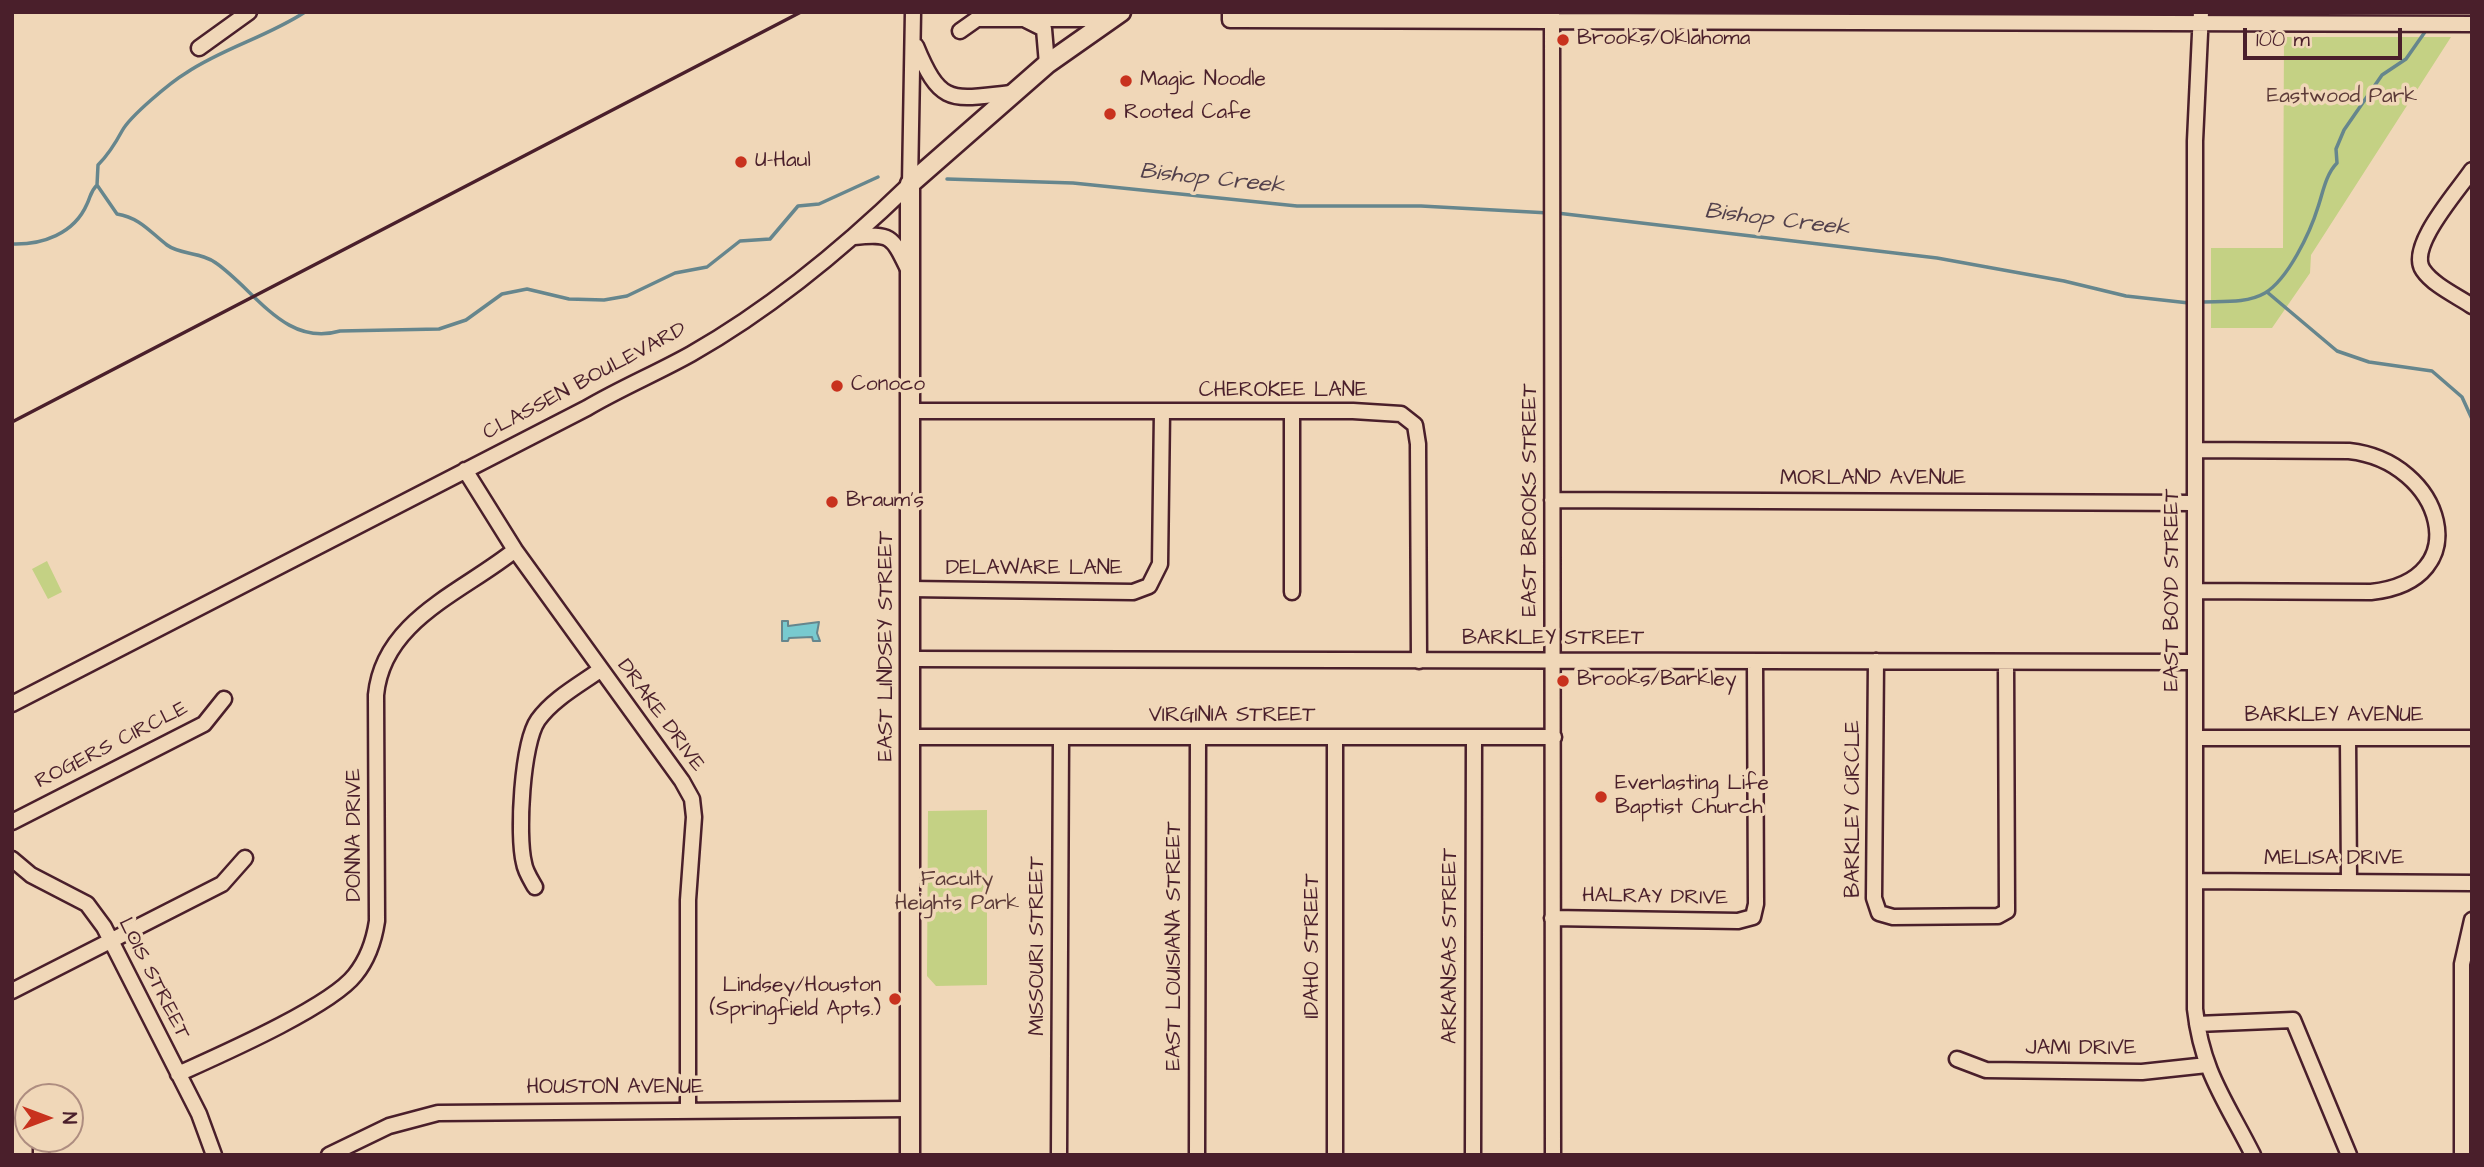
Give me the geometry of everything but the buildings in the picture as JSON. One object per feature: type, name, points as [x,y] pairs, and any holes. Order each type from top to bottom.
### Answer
[{"type":"main road","name":"CLASSEN BOULEVARD","points":[[910,184],[1047,64],[1116,16]]},
{"type":"main road","name":"EAST LINDSEY STREET","points":[[910,184],[911,1155]]},
{"type":"street","points":[[198,48],[249,12]]},
{"type":"street","name":"EAST LINDSEY STREET","points":[[910,184],[913,12]]},
{"type":"street","points":[[960,31],[977,19],[1116,16]]},
{"type":"street","points":[[1230,16],[2201,17],[2387,19],[2413,25],[2472,24]]},
{"type":"street","name":"EAST BROOKS STREET","points":[[1552,16],[1553,1155]]},
{"type":"street","name":"EAST BOYD STREET","points":[[2201,17],[2195,141],[2194,284],[2197,1024],[2207,1065],[2220,1098],[2253,1155]]},
{"type":"street","points":[[1024,19],[1044,29],[1047,64]]},
{"type":"street","points":[[914,42],[929,76],[944,92],[965,98],[1012,93]]},
{"type":"street","points":[[2472,170],[2420,247],[2419,261],[2431,278],[2472,306]]},
{"type":"street","name":"CLASSEN BOULEVARD","points":[[12,704],[633,381],[692,353],[804,278],[854,237],[910,184]]},
{"type":"street","points":[[854,237],[880,234],[889,237],[897,245],[908,269]]},
{"type":"street","name":"CHEROKEE LANE","points":[[912,411],[1401,414],[1415,425],[1418,444],[1419,661]]},
{"type":"street","name":"DELAWARE LANE","points":[[910,589],[1132,592],[1149,586],[1155,580],[1161,548],[1161,412]]},
{"type":"street","points":[[1292,414],[1292,592]]},
{"type":"street","points":[[2195,450],[2349,451],[2374,454],[2394,465],[2424,492],[2431,502],[2437,528],[2427,564],[2414,580],[2398,588],[2371,592],[2195,591]]},
{"type":"street","name":"DRAKE DRIVE","points":[[465,470],[515,550],[682,781],[692,799],[694,818],[688,900],[688,1110]]},
{"type":"street","name":"MORLAND AVENUE","points":[[1552,500],[2195,503]]},
{"type":"street","name":"DONNA DRIVE","points":[[178,1074],[327,998],[350,981],[362,966],[371,948],[377,921],[377,680],[392,644],[410,626],[515,550]]},
{"type":"street","name":"BARKLEY STREET","points":[[911,659],[2194,662]]},
{"type":"street","name":"BARKLEY CIRCLE","points":[[1876,661],[1874,898],[1879,913],[1893,917],[1997,916],[2007,911],[2006,662]]},
{"type":"street","name":"HALRAY DRIVE","points":[[1552,918],[1738,921],[1753,917],[1756,904],[1755,662]]},
{"type":"street","points":[[535,887],[524,863],[523,778],[527,742],[537,721],[549,708],[600,670]]},
{"type":"street","name":"ROGERS CIRCLE","points":[[12,822],[204,724],[224,699]]},
{"type":"street","name":"VIRGINIA STREET","points":[[910,737],[1554,737]]},
{"type":"street","name":"MISSOURI STREET","points":[[1059,1155],[1060,737]]},
{"type":"street","name":"IDAHO STREET","points":[[1335,737],[1335,1155]]},
{"type":"street","name":"EAST LOUISIANA STREET","points":[[1197,1155],[1198,738]]},
{"type":"street","name":"ARKANSAS STREET","points":[[1473,1155],[1474,738]]},
{"type":"street","name":"BARKLEY AVENUE","points":[[2196,738],[2472,738]]},
{"type":"street","points":[[2348,738],[2349,881]]},
{"type":"street","points":[[12,991],[222,884],[245,858]]},
{"type":"street","name":"LOIS STREET","points":[[12,859],[31,875],[87,904],[112,941],[199,1114],[214,1155]]},
{"type":"street","name":"MELISA DRIVE","points":[[2195,881],[2472,883]]},
{"type":"street","points":[[2462,1155],[2467,1043],[2462,964],[2472,920]]},
{"type":"street","points":[[2197,1024],[2293,1020],[2349,1155]]},
{"type":"street","name":"JAMI DRIVE","points":[[1957,1059],[1986,1070],[2142,1072],[2207,1065]]},
{"type":"street","name":"HOUSTON AVENUE","points":[[329,1155],[389,1126],[438,1113],[911,1109]]},
{"type":"green space","name":"Eastwood Park","points":[[2284,37],[2451,37],[2311,255],[2310,273],[2272,328],[2211,328],[2211,248],[2283,248]]},
{"type":"green space","points":[[47,561],[62,592],[48,599],[32,569]]},
{"type":"green space","name":"Faculty Heights Park","points":[[987,810],[987,985],[936,986],[927,976],[928,811]]},
{"type":"water","points":[[782,621],[788,621],[788,626],[819,622],[817,633],[820,641],[813,641],[812,637],[782,641]]},
{"type":"waterway","points":[[97,185],[98,165],[112,149],[126,125],[161,91],[200,64],[276,29],[305,12]]},
{"type":"waterway","name":"Bishop Creek","points":[[2201,302],[2258,297],[2282,277],[2310,229],[2327,178],[2337,163],[2336,149],[2344,130],[2382,75],[2406,59],[2427,29]]},
{"type":"waterway","name":"Bishop Creek","points":[[97,185],[117,214],[138,222],[172,248],[210,259],[287,324],[303,331],[321,334],[340,331],[439,329],[466,320],[502,294],[527,289],[569,299],[604,300],[627,296],[675,273],[707,267],[740,241],[770,239],[798,206],[819,204],[878,177]]},
{"type":"waterway","name":"Bishop Creek","points":[[947,179],[1073,183],[1297,206],[1421,206],[1549,213]]},
{"type":"waterway","name":"Bishop Creek","points":[[12,244],[45,240],[65,230],[81,214],[97,185]]},
{"type":"waterway","name":"Bishop Creek","points":[[1557,213],[1937,258],[2064,281],[2126,296],[2189,303]]},
{"type":"waterway","points":[[2267,292],[2337,351],[2369,362],[2432,371],[2462,397],[2472,419]]},
{"type":"railway","points":[[12,422],[801,12]]},
{"type":"place","name":"Brooks/Oklahoma","points":[[1563,40]]},
{"type":"place","name":"Magic Noodle","points":[[1126,81]]},
{"type":"place","name":"Rooted Cafe","points":[[1110,114]]},
{"type":"place","name":"U-Haul","points":[[741,162]]},
{"type":"place","name":"Conoco","points":[[837,386]]},
{"type":"place","name":"Braum's","points":[[832,502]]},
{"type":"place","name":"Brooks/Barkley","points":[[1563,681]]},
{"type":"place","name":"Everlasting Life Baptist Church","points":[[1601,797]]},
{"type":"place","name":"Lindsey/Houston (Springfield Apts.)","points":[[895,999]]}]
